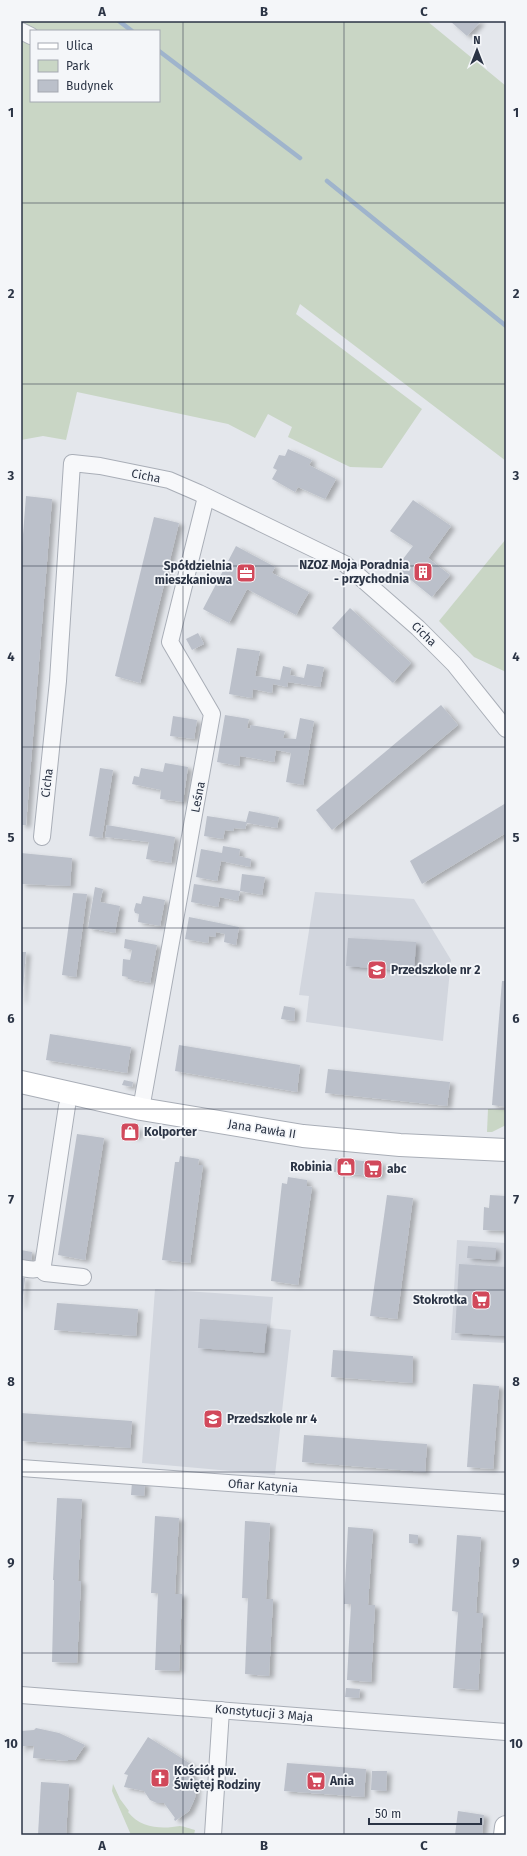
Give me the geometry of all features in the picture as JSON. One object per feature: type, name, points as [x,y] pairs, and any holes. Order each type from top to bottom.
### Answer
[{"type":"street","points":[[21,31],[30,36]]},
{"type":"street","name":"Cicha","points":[[42,837],[58,681],[72,463],[100,466],[169,480],[345,564],[418,628],[454,664],[506,729]]},
{"type":"street","name":"Leśna","points":[[141,1109],[212,714],[170,642],[206,497]]},
{"type":"street","name":"Jana Pawła II","points":[[21,1082],[141,1109],[352,1142],[506,1150]]},
{"type":"street","points":[[21,1268],[33,1270],[40,1268],[43,1265],[67,1106]]},
{"type":"street","points":[[40,1268],[48,1273],[83,1277]]},
{"type":"street","name":"Ofiar Katynia","points":[[21,1468],[506,1503]]},
{"type":"street","name":"Konstytucji 3 Maja","points":[[21,1696],[506,1732]]},
{"type":"street","points":[[213,1835],[221,1710]]},
{"type":"street","points":[[505,1835],[506,1828]]},
{"type":"shaded area","name":"Przedszkole nr 2","points":[[315,892],[414,899],[451,960],[443,1041],[306,1022],[309,996],[299,995]]},
{"type":"shaded area","name":"Stokrotka","points":[[457,1240],[506,1243],[506,1343],[451,1340]]},
{"type":"shaded area","name":"Przedszkole nr 4","points":[[155,1289],[273,1297],[270,1328],[291,1330],[275,1475],[142,1463]]},
{"type":"green space","points":[[21,21],[427,21],[506,86],[506,461],[300,304],[296,314],[422,409],[382,468],[350,467],[288,437],[292,427],[268,414],[255,438],[228,424],[77,392],[66,440],[43,436],[21,440]]},
{"type":"green space","points":[[506,539],[506,672],[474,657],[439,621]]},
{"type":"green space","points":[[488,1109],[506,1110],[506,1125],[492,1132],[487,1132]]},
{"type":"green space","points":[[113,1784],[120,1799],[129,1811],[128,1812],[139,1822],[146,1825],[160,1827],[183,1826],[195,1830],[194,1835],[131,1835],[112,1791]]},
{"type":"building","points":[[450,21],[481,21],[467,36]]},
{"type":"building","points":[[288,449],[312,460],[309,465],[336,479],[325,499],[298,487],[295,492],[272,479],[277,470],[273,468],[279,455],[285,456]]},
{"type":"building","points":[[26,496],[52,499],[26,825],[21,825],[21,561]]},
{"type":"building","points":[[413,500],[451,526],[428,558],[450,575],[432,597],[396,568],[413,546],[390,531]]},
{"type":"building","points":[[154,517],[179,523],[140,683],[115,676]]},
{"type":"building","points":[[236,546],[275,567],[272,573],[309,592],[296,615],[247,589],[229,623],[203,609]]},
{"type":"building","points":[[350,608],[411,663],[393,683],[332,628]]},
{"type":"building","points":[[198,633],[204,644],[192,650],[186,639]]},
{"type":"building","points":[[237,648],[260,651],[255,676],[280,680],[283,666],[291,668],[290,675],[304,678],[307,664],[324,667],[320,687],[288,682],[287,687],[273,684],[272,693],[253,689],[252,698],[229,694]]},
{"type":"building","points":[[441,705],[458,725],[332,830],[316,810]]},
{"type":"building","points":[[225,715],[249,719],[247,728],[250,729],[251,725],[285,731],[283,738],[296,739],[300,718],[314,721],[303,785],[286,782],[291,753],[276,750],[274,762],[240,756],[239,766],[217,762]]},
{"type":"building","points":[[173,716],[197,720],[194,739],[170,736]]},
{"type":"building","points":[[165,763],[188,767],[183,802],[160,799],[161,790],[132,784],[134,776],[139,777],[141,768],[163,772]]},
{"type":"building","points":[[100,768],[113,770],[102,838],[89,836]]},
{"type":"building","points":[[506,803],[506,833],[422,884],[410,861]]},
{"type":"building","points":[[249,811],[279,817],[277,828],[247,823],[245,829],[234,828],[233,831],[225,830],[223,839],[204,836],[207,816],[246,822]]},
{"type":"building","points":[[107,825],[175,837],[171,863],[146,859],[149,842],[105,837]]},
{"type":"building","points":[[223,846],[240,849],[239,856],[251,859],[250,867],[221,861],[217,881],[196,877],[201,849],[222,853]]},
{"type":"building","points":[[21,853],[72,858],[70,886],[21,884]]},
{"type":"building","points":[[242,874],[265,877],[262,895],[240,891]]},
{"type":"building","points":[[194,884],[240,891],[238,901],[220,897],[218,907],[191,902]]},
{"type":"building","points":[[95,887],[103,889],[100,902],[120,906],[115,933],[88,928]]},
{"type":"building","points":[[73,893],[87,894],[76,977],[62,975]]},
{"type":"building","points":[[143,896],[165,900],[160,926],[138,922],[139,914],[135,913],[134,910],[136,903],[141,904]]},
{"type":"building","points":[[189,917],[239,927],[236,945],[224,942],[225,934],[216,932],[216,937],[209,936],[208,943],[185,939]]},
{"type":"building","points":[[348,938],[416,942],[414,971],[346,966]]},
{"type":"building","points":[[125,939],[157,945],[150,983],[128,979],[128,977],[122,976],[123,959],[130,960],[132,950],[124,948]]},
{"type":"building","points":[[21,952],[26,952],[22,1001],[21,1001]]},
{"type":"building","points":[[502,981],[506,981],[506,1107],[492,1105]]},
{"type":"building","points":[[284,1006],[295,1008],[294,1021],[281,1019]]},
{"type":"building","points":[[50,1034],[131,1047],[127,1073],[46,1060]]},
{"type":"building","points":[[179,1045],[300,1065],[297,1092],[175,1071]]},
{"type":"building","points":[[328,1069],[450,1082],[447,1106],[325,1093]]},
{"type":"building","points":[[124,1080],[133,1082],[132,1087],[122,1085]]},
{"type":"building","name":"Kolporter","points":[[123,1126],[138,1128],[137,1137],[122,1135]]},
{"type":"building","points":[[77,1134],[104,1138],[85,1260],[58,1255]]},
{"type":"building","points":[[180,1156],[199,1159],[198,1165],[203,1165],[190,1263],[162,1260],[175,1162],[179,1162]]},
{"type":"building","points":[[335,1158],[382,1163],[380,1177],[334,1172]]},
{"type":"building","points":[[288,1177],[307,1180],[307,1186],[312,1187],[298,1285],[271,1281],[282,1183],[287,1184]]},
{"type":"building","points":[[387,1195],[413,1198],[397,1319],[370,1316]]},
{"type":"building","points":[[490,1195],[506,1196],[506,1231],[483,1230],[484,1207],[489,1208]]},
{"type":"building","points":[[468,1246],[496,1248],[495,1260],[467,1258]]},
{"type":"building","points":[[21,1250],[32,1252],[31,1261],[21,1259]]},
{"type":"building","name":"Stokrotka","points":[[459,1264],[506,1267],[506,1336],[455,1333]]},
{"type":"building","points":[[21,1278],[25,1278],[22,1306],[21,1306]]},
{"type":"building","points":[[57,1303],[138,1309],[136,1336],[54,1330]]},
{"type":"building","points":[[200,1319],[267,1324],[264,1353],[198,1348]]},
{"type":"building","points":[[333,1350],[413,1356],[412,1383],[331,1377]]},
{"type":"building","points":[[473,1384],[499,1386],[493,1469],[467,1467]]},
{"type":"building","points":[[21,1413],[132,1421],[130,1448],[21,1441]]},
{"type":"building","points":[[304,1435],[427,1444],[425,1472],[302,1462]]},
{"type":"building","points":[[132,1482],[145,1483],[144,1496],[131,1495]]},
{"type":"building","points":[[57,1498],[82,1499],[78,1581],[81,1581],[77,1663],[52,1662],[53,1580]]},
{"type":"building","points":[[155,1516],[179,1518],[175,1594],[182,1594],[179,1671],[155,1670],[158,1593],[151,1593]]},
{"type":"building","points":[[245,1521],[270,1523],[266,1599],[273,1599],[269,1676],[245,1674],[248,1598],[242,1598]]},
{"type":"building","points":[[348,1527],[373,1529],[368,1605],[375,1605],[371,1682],[347,1680],[351,1604],[344,1604]]},
{"type":"building","points":[[409,1534],[418,1535],[418,1544],[409,1543]]},
{"type":"building","points":[[457,1535],[481,1537],[476,1613],[483,1613],[478,1690],[453,1688],[458,1612],[452,1611]]},
{"type":"building","points":[[346,1688],[360,1689],[359,1698],[345,1697]]},
{"type":"building","points":[[36,1728],[59,1733],[85,1745],[75,1760],[68,1761],[33,1758],[34,1746],[23,1746],[21,1753],[21,1731],[34,1730]]},
{"type":"building","name":"Kościół pw. Świętej Rodziny","points":[[148,1737],[194,1766],[189,1769],[196,1784],[195,1798],[189,1811],[175,1821],[175,1818],[164,1803],[157,1803],[150,1800],[144,1791],[124,1787],[128,1775],[124,1774]]},
{"type":"building","points":[[287,1763],[366,1769],[364,1797],[284,1791]]},
{"type":"building","points":[[372,1771],[387,1771],[386,1791],[371,1790]]},
{"type":"building","points":[[41,1782],[69,1784],[66,1835],[38,1835]]},
{"type":"building","points":[[458,1811],[484,1815],[482,1835],[455,1835]]},
{"type":"waterway","points":[[119,21],[131,30]]},
{"type":"waterway","points":[[160,52],[300,158]]},
{"type":"waterway","points":[[327,181],[506,326]]},
{"type":"place","name":"NZOZ Moja Poradnia - przychodnia","points":[[423,572]]},
{"type":"place","name":"Spółdzielnia mieszkaniowa","points":[[246,573]]},
{"type":"place","name":"Przedszkole nr 2","points":[[377,970]]},
{"type":"place","name":"Kolporter","points":[[130,1132]]},
{"type":"place","name":"Robinia","points":[[346,1167]]},
{"type":"place","name":"abc","points":[[373,1169]]},
{"type":"place","name":"Stokrotka","points":[[481,1300]]},
{"type":"place","name":"Przedszkole nr 4","points":[[213,1419]]},
{"type":"place","name":"Kościół pw. Świętej Rodziny","points":[[160,1778]]},
{"type":"place","name":"Ania","points":[[316,1781]]}]
